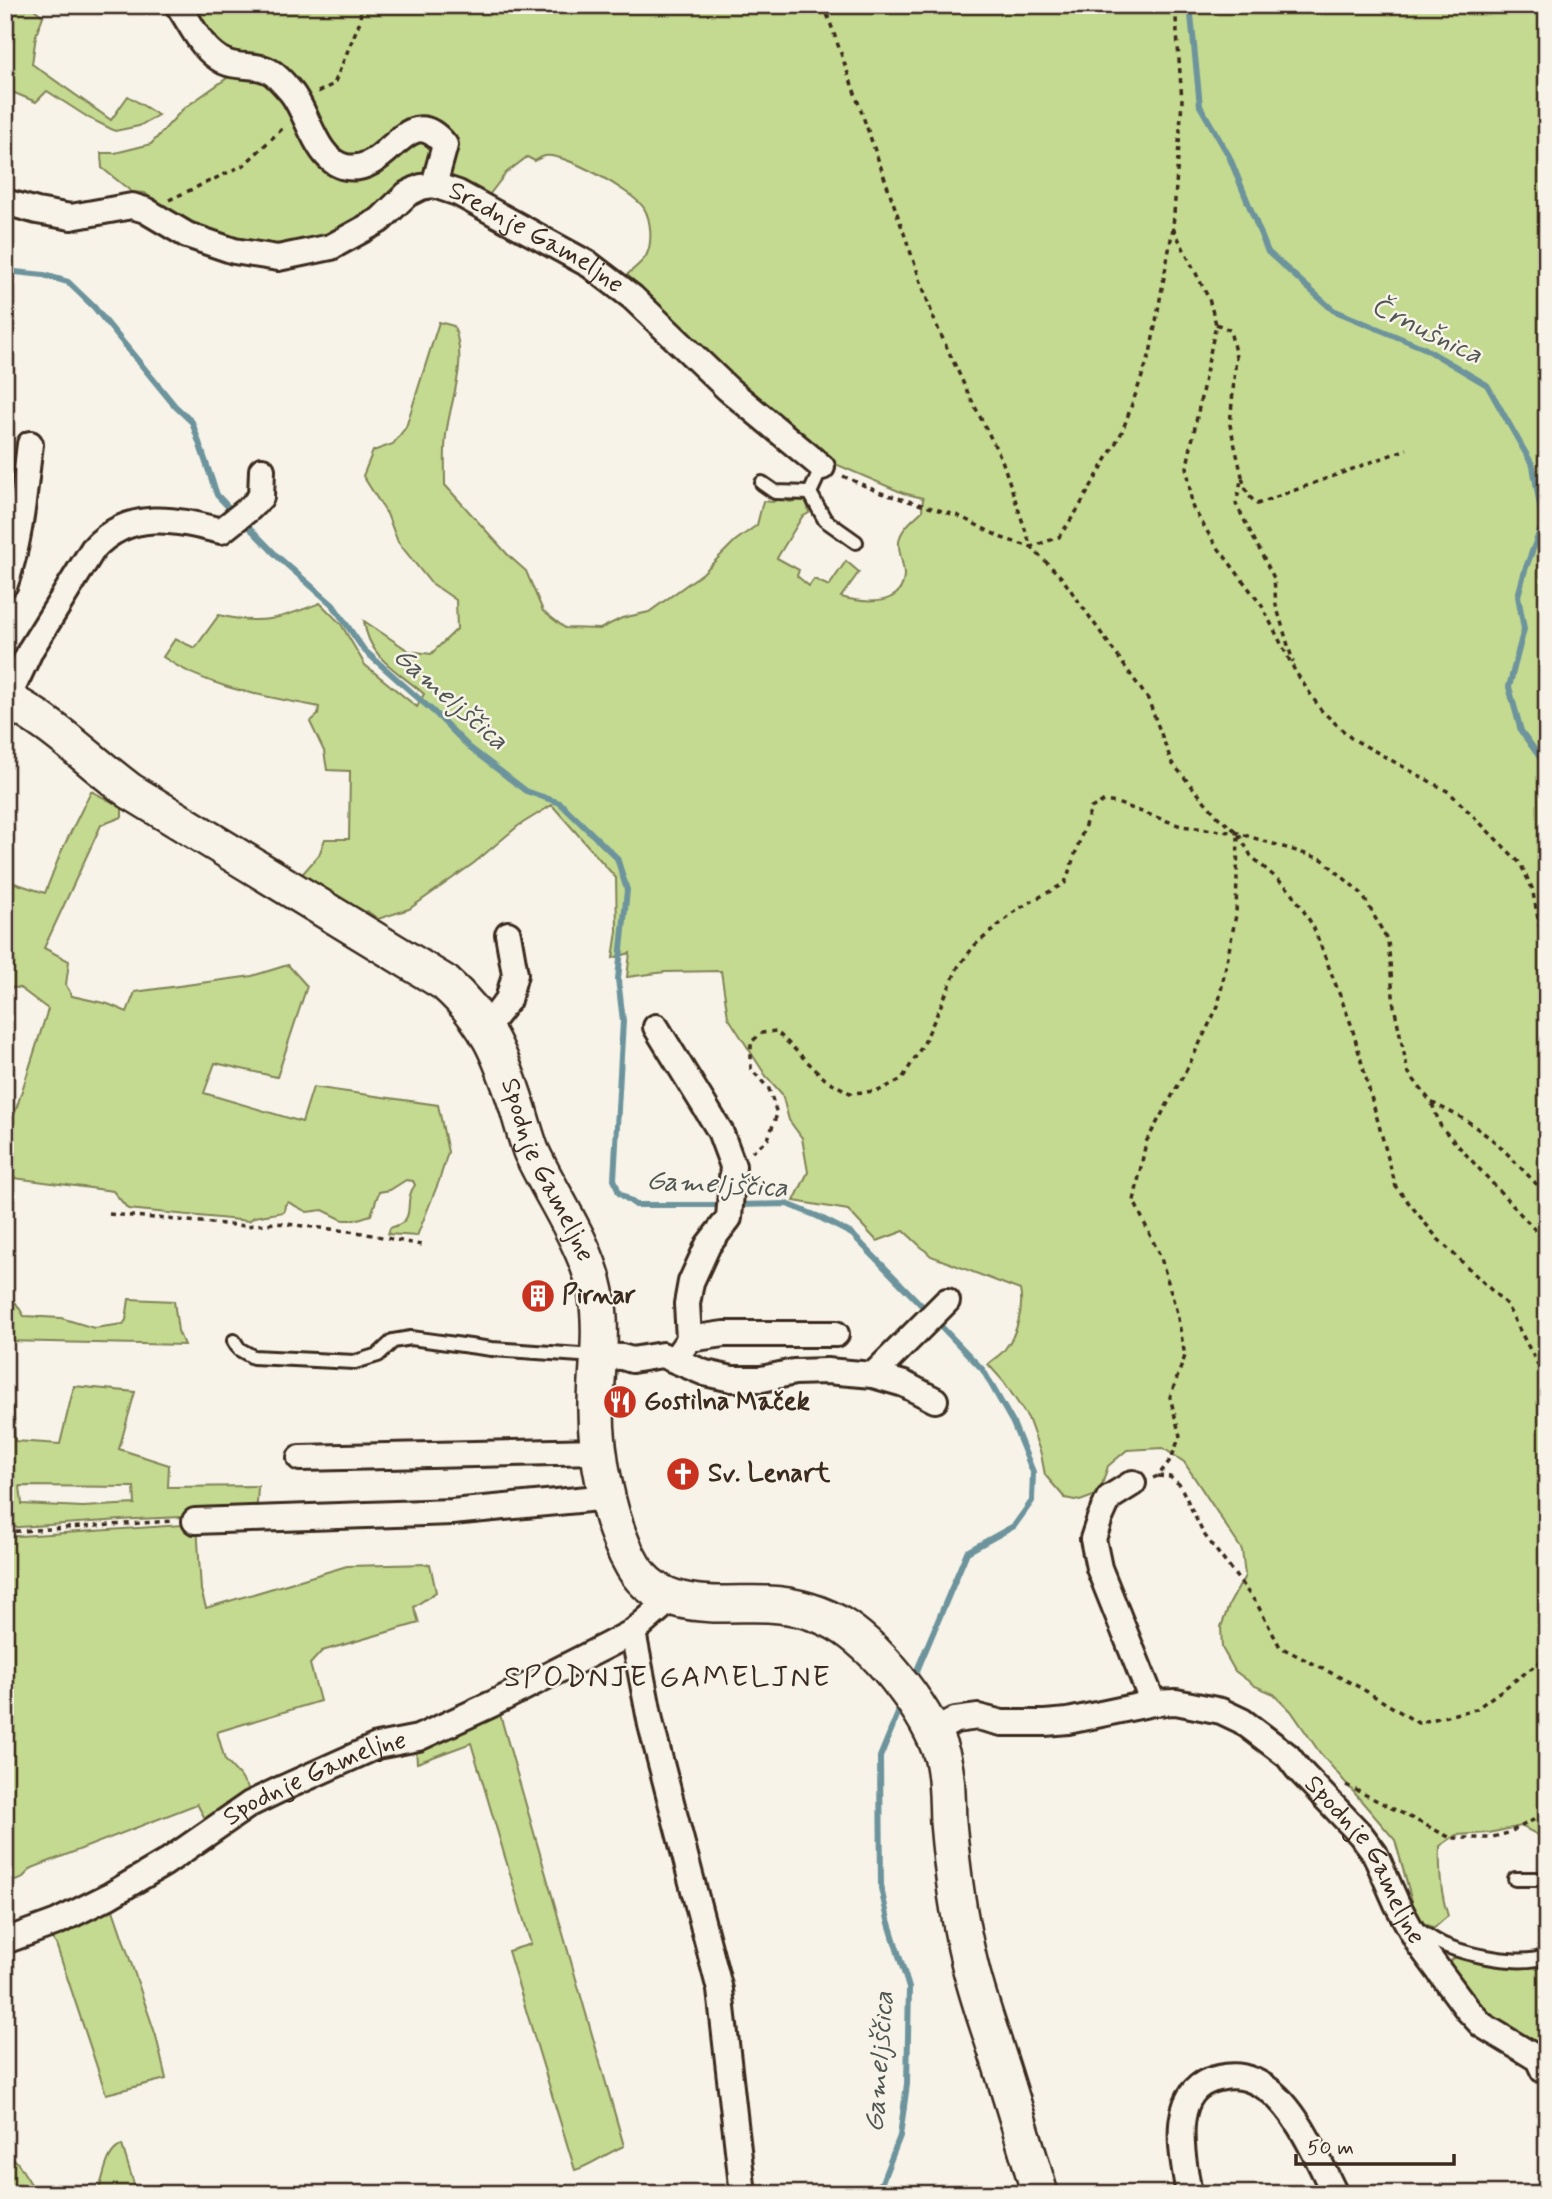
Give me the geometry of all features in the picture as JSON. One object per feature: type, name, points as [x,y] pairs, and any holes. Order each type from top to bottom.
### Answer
[{"type":"street","points":[[178,5],[202,46],[226,63],[268,70],[297,102],[327,156],[345,167],[365,166],[389,151],[403,135],[420,129],[436,134],[445,145],[435,185]]},
{"type":"street","name":"Srednje Gameljne","points":[[5,202],[71,217],[132,206],[145,210],[187,236],[233,251],[278,258],[331,247],[380,220],[407,194],[421,187],[435,185],[458,193],[590,265],[632,297],[728,390],[822,467]]},
{"type":"street","points":[[5,584],[13,561],[21,520],[30,444]]},
{"type":"street","points":[[6,699],[46,625],[93,549],[106,534],[137,522],[162,520],[183,521],[221,531],[261,497],[262,470]]},
{"type":"street","name":"Spodnje Gameljne","points":[[6,699],[61,734],[130,790],[445,983],[464,999],[486,1027],[501,1059],[530,1148],[585,1257],[596,1290],[599,1318],[596,1403],[598,1451],[622,1544],[634,1569],[658,1592],[672,1598],[704,1603],[770,1604],[822,1616],[845,1628],[885,1664],[904,1688],[942,1756],[947,1782],[955,1886],[969,1963],[1040,2194]]},
{"type":"street","points":[[486,1027],[508,1000],[515,974],[508,934]]},
{"type":"street","points":[[656,1027],[720,1131],[733,1166],[730,1206],[691,1282],[682,1349]]},
{"type":"street","points":[[873,1375],[943,1304]]},
{"type":"street","points":[[599,1356],[632,1360],[662,1355],[724,1334],[836,1335]]},
{"type":"street","points":[[682,1349],[705,1373],[732,1378],[762,1379],[794,1372],[827,1371],[873,1375],[904,1384],[935,1400]]},
{"type":"street","points":[[300,1458],[598,1451]]},
{"type":"street","points":[[1133,1483],[1109,1498],[1093,1539],[1099,1568],[1153,1703]]},
{"type":"street","points":[[195,1521],[452,1512],[609,1497]]},
{"type":"street","name":"Spodnje Gameljne","points":[[5,1941],[57,1922],[109,1896],[165,1863],[250,1804],[377,1746],[418,1738],[492,1704],[633,1632],[672,1598]]},
{"type":"street","points":[[633,1632],[650,1725],[720,1990],[743,2194]]},
{"type":"street","name":"Spodnje Gameljne","points":[[926,1724],[978,1717],[1002,1723],[1068,1721],[1153,1703],[1176,1702],[1221,1711],[1242,1721],[1288,1756],[1375,1854],[1419,1944],[1468,2010],[1482,2025],[1538,2059],[1543,2070]]},
{"type":"street","points":[[1189,2194],[1180,2136],[1183,2114],[1194,2091],[1214,2079],[1238,2074],[1266,2088],[1299,2122],[1335,2194]]},
{"type":"lane","points":[[810,493],[822,467]]},
{"type":"lane","points":[[762,484],[775,492],[810,493]]},
{"type":"lane","points":[[810,493],[825,520],[856,542]]},
{"type":"lane","points":[[234,1341],[239,1349],[253,1357],[355,1362],[378,1356],[393,1342],[411,1338],[492,1349],[599,1356]]},
{"type":"lane","points":[[1516,1879],[1547,1879]]},
{"type":"lane","points":[[1407,1922],[1440,1944],[1461,1952],[1509,1959],[1531,1960],[1547,1956]]},
{"type":"path","points":[[145,210],[188,193],[244,165],[297,102],[334,85],[360,21],[360,5]]},
{"type":"path","points":[[824,5],[935,322],[1002,460],[1031,547],[1062,578],[1148,699],[1172,763],[1218,817],[1238,834],[1251,856],[1292,892],[1313,926],[1351,1024],[1396,1187],[1438,1239],[1506,1304],[1547,1382]]},
{"type":"path","points":[[822,467],[881,493],[959,516],[1002,538],[1031,547],[1059,537],[1122,432],[1150,354],[1173,228],[1182,101],[1175,5]]},
{"type":"path","points":[[1173,228],[1209,299],[1216,324],[1187,466],[1192,506],[1213,541],[1262,606],[1295,671],[1321,710],[1352,738],[1449,792],[1520,863],[1532,888],[1547,964]]},
{"type":"path","points":[[1216,324],[1230,330],[1236,356],[1230,425],[1241,476],[1248,495],[1257,504],[1408,449]]},
{"type":"path","points":[[1241,476],[1236,504],[1274,578],[1276,605],[1295,671]]},
{"type":"path","points":[[733,1166],[768,1139],[777,1115],[769,1089],[751,1069],[751,1042],[762,1033],[776,1031],[825,1079],[850,1093],[878,1091],[902,1079],[924,1043],[958,967],[975,945],[1017,909],[1065,883],[1091,808],[1104,801],[1117,803],[1181,826],[1238,834],[1322,859],[1362,894],[1388,941],[1394,1006],[1408,1072],[1431,1102],[1441,1127],[1547,1243]]},
{"type":"path","points":[[1158,1476],[1171,1459],[1180,1436],[1170,1397],[1185,1356],[1177,1313],[1161,1258],[1134,1201],[1146,1143],[1218,1006],[1236,915],[1238,834]]},
{"type":"path","points":[[1431,1102],[1466,1120],[1498,1144],[1547,1195]]},
{"type":"path","points":[[109,1214],[246,1226],[277,1223],[357,1232],[426,1246]]},
{"type":"path","points":[[1133,1483],[1158,1476],[1170,1477],[1180,1485],[1203,1533],[1257,1604],[1280,1647],[1361,1688],[1418,1723],[1476,1709],[1547,1657]]},
{"type":"path","points":[[5,1532],[195,1521]]},
{"type":"path","points":[[1346,1785],[1451,1838],[1489,1838],[1508,1833],[1547,1813]]},
{"type":"green space","points":[[5,5],[29,5],[43,16],[36,35],[32,64],[111,120],[128,96],[158,115],[139,126],[115,131],[47,91],[36,102],[5,89]]},
{"type":"green space","points":[[188,5],[1547,5],[1547,1845],[1544,1838],[1521,1826],[1489,1833],[1456,1835],[1440,1846],[1443,1899],[1448,1916],[1434,1928],[1421,1922],[1414,1908],[1395,1840],[1320,1753],[1291,1711],[1274,1694],[1255,1686],[1235,1671],[1222,1648],[1221,1627],[1245,1576],[1242,1550],[1184,1462],[1163,1448],[1127,1450],[1108,1466],[1099,1494],[1080,1501],[1065,1498],[1045,1475],[1041,1454],[1028,1418],[1004,1382],[988,1364],[1003,1351],[1013,1336],[1020,1313],[1020,1290],[931,1256],[904,1231],[877,1241],[848,1210],[794,1201],[808,1172],[802,1138],[789,1120],[782,1094],[766,1076],[728,1017],[721,971],[665,972],[627,977],[630,953],[613,958],[617,931],[616,878],[552,805],[518,826],[474,863],[409,909],[378,919],[367,911],[358,919],[297,880],[319,855],[325,839],[349,839],[350,771],[327,770],[324,751],[310,722],[318,715],[319,707],[218,684],[163,657],[175,639],[195,648],[219,615],[247,620],[271,619],[320,603],[341,624],[365,665],[417,707],[424,694],[378,655],[367,634],[364,621],[409,651],[431,654],[457,629],[456,600],[430,582],[398,542],[387,514],[363,476],[373,451],[393,444],[406,427],[439,322],[454,326],[459,354],[457,380],[446,435],[445,485],[526,571],[543,611],[565,628],[600,629],[622,618],[649,612],[703,573],[735,541],[757,525],[763,501],[773,502],[779,498],[790,502],[806,498],[809,513],[802,517],[777,558],[799,570],[797,576],[809,586],[814,579],[829,586],[846,561],[859,572],[841,597],[860,601],[889,598],[902,586],[904,575],[900,537],[922,511],[923,498],[903,493],[826,460],[633,291],[627,275],[644,259],[650,245],[650,225],[644,208],[613,183],[567,160],[545,156],[535,161],[527,157],[506,173],[486,199],[455,179],[296,249],[216,239],[158,205],[145,193],[132,192],[102,168],[101,153],[115,153],[151,144],[183,109],[227,78],[222,58]]},
{"type":"green space","points":[[91,791],[122,807],[122,817],[101,825],[44,948],[69,961],[66,985],[72,996],[108,1004],[127,1012],[135,992],[252,976],[288,965],[307,986],[277,1077],[215,1063],[204,1093],[302,1122],[313,1087],[438,1105],[448,1152],[417,1236],[388,1234],[390,1228],[399,1225],[407,1216],[409,1198],[415,1185],[413,1181],[406,1180],[390,1190],[379,1192],[371,1215],[355,1220],[343,1220],[323,1210],[307,1212],[288,1202],[284,1212],[254,1217],[249,1221],[128,1209],[113,1191],[14,1178],[5,1193],[5,1144],[48,1009],[20,988],[5,987],[5,880],[45,893],[61,852]]},
{"type":"green space","points":[[129,1299],[174,1301],[178,1331],[184,1345],[5,1341],[5,1303],[16,1303],[24,1316],[61,1318],[94,1328],[123,1324]]},
{"type":"green space","points":[[74,1386],[135,1392],[119,1449],[169,1465],[168,1487],[258,1486],[257,1504],[229,1515],[5,1528],[5,1405],[13,1406],[15,1441],[60,1444]],"holes":[[[20,1486],[134,1487],[135,1504],[83,1507],[22,1504]]]},
{"type":"green space","points":[[197,1524],[201,1590],[206,1608],[347,1566],[430,1564],[436,1592],[414,1607],[419,1623],[322,1651],[310,1664],[320,1701],[217,1732],[225,1760],[252,1794],[207,1822],[197,1804],[32,1868],[21,1879],[5,1884],[5,1537]]},
{"type":"green space","points":[[499,1711],[624,2146],[575,2170],[508,1951],[531,1944],[471,1743],[417,1763],[416,1748]]},
{"type":"green space","points":[[112,1907],[156,2036],[166,2079],[106,2094],[56,1944],[50,1936],[99,1916]]},
{"type":"green space","points":[[1456,1956],[1505,1966],[1547,1961],[1547,2068],[1489,2020],[1444,1967]]},
{"type":"green space","points":[[122,2145],[137,2194],[97,2194],[108,2160]]},
{"type":"green space","points":[[5,2152],[17,2162],[31,2184],[46,2194],[5,2194]]},
{"type":"waterway","name":"Črnušnica","points":[[1190,5],[1200,106],[1229,156],[1268,252],[1333,310],[1424,348],[1487,385],[1533,466],[1543,523],[1518,596],[1524,629],[1509,687],[1521,731],[1539,756],[1547,760]]},
{"type":"waterway","name":"Gameljščica","points":[[5,271],[44,275],[68,282],[94,307],[175,406],[192,422],[217,495],[235,514]]},
{"type":"waterway","name":"Gameljščica","points":[[243,521],[278,557],[333,605],[364,650],[470,748],[526,791],[560,803],[617,858],[627,890],[618,979],[623,1021],[614,1179],[619,1193],[636,1205],[724,1205]]},
{"type":"waterway","name":"Gameljščica","points":[[735,1205],[787,1204],[852,1234],[929,1313]]},
{"type":"waterway","name":"Gameljščica","points":[[913,1680],[967,1552],[1014,1526],[1032,1501],[1033,1472],[1013,1423],[983,1370],[936,1321]]},
{"type":"waterway","name":"Gameljščica","points":[[874,2194],[882,2182],[900,2136],[907,2084],[909,1988],[881,1888],[880,1757],[901,1706]]},
{"type":"place","name":"Pirnar","points":[[538,1296]]},
{"type":"place","name":"Gostilna Maček","points":[[620,1402]]},
{"type":"place","name":"Sv. Lenart","points":[[683,1474]]},
{"type":"district","name":"SPODNJE GAMELJNE","points":[[668,1677]]}]
